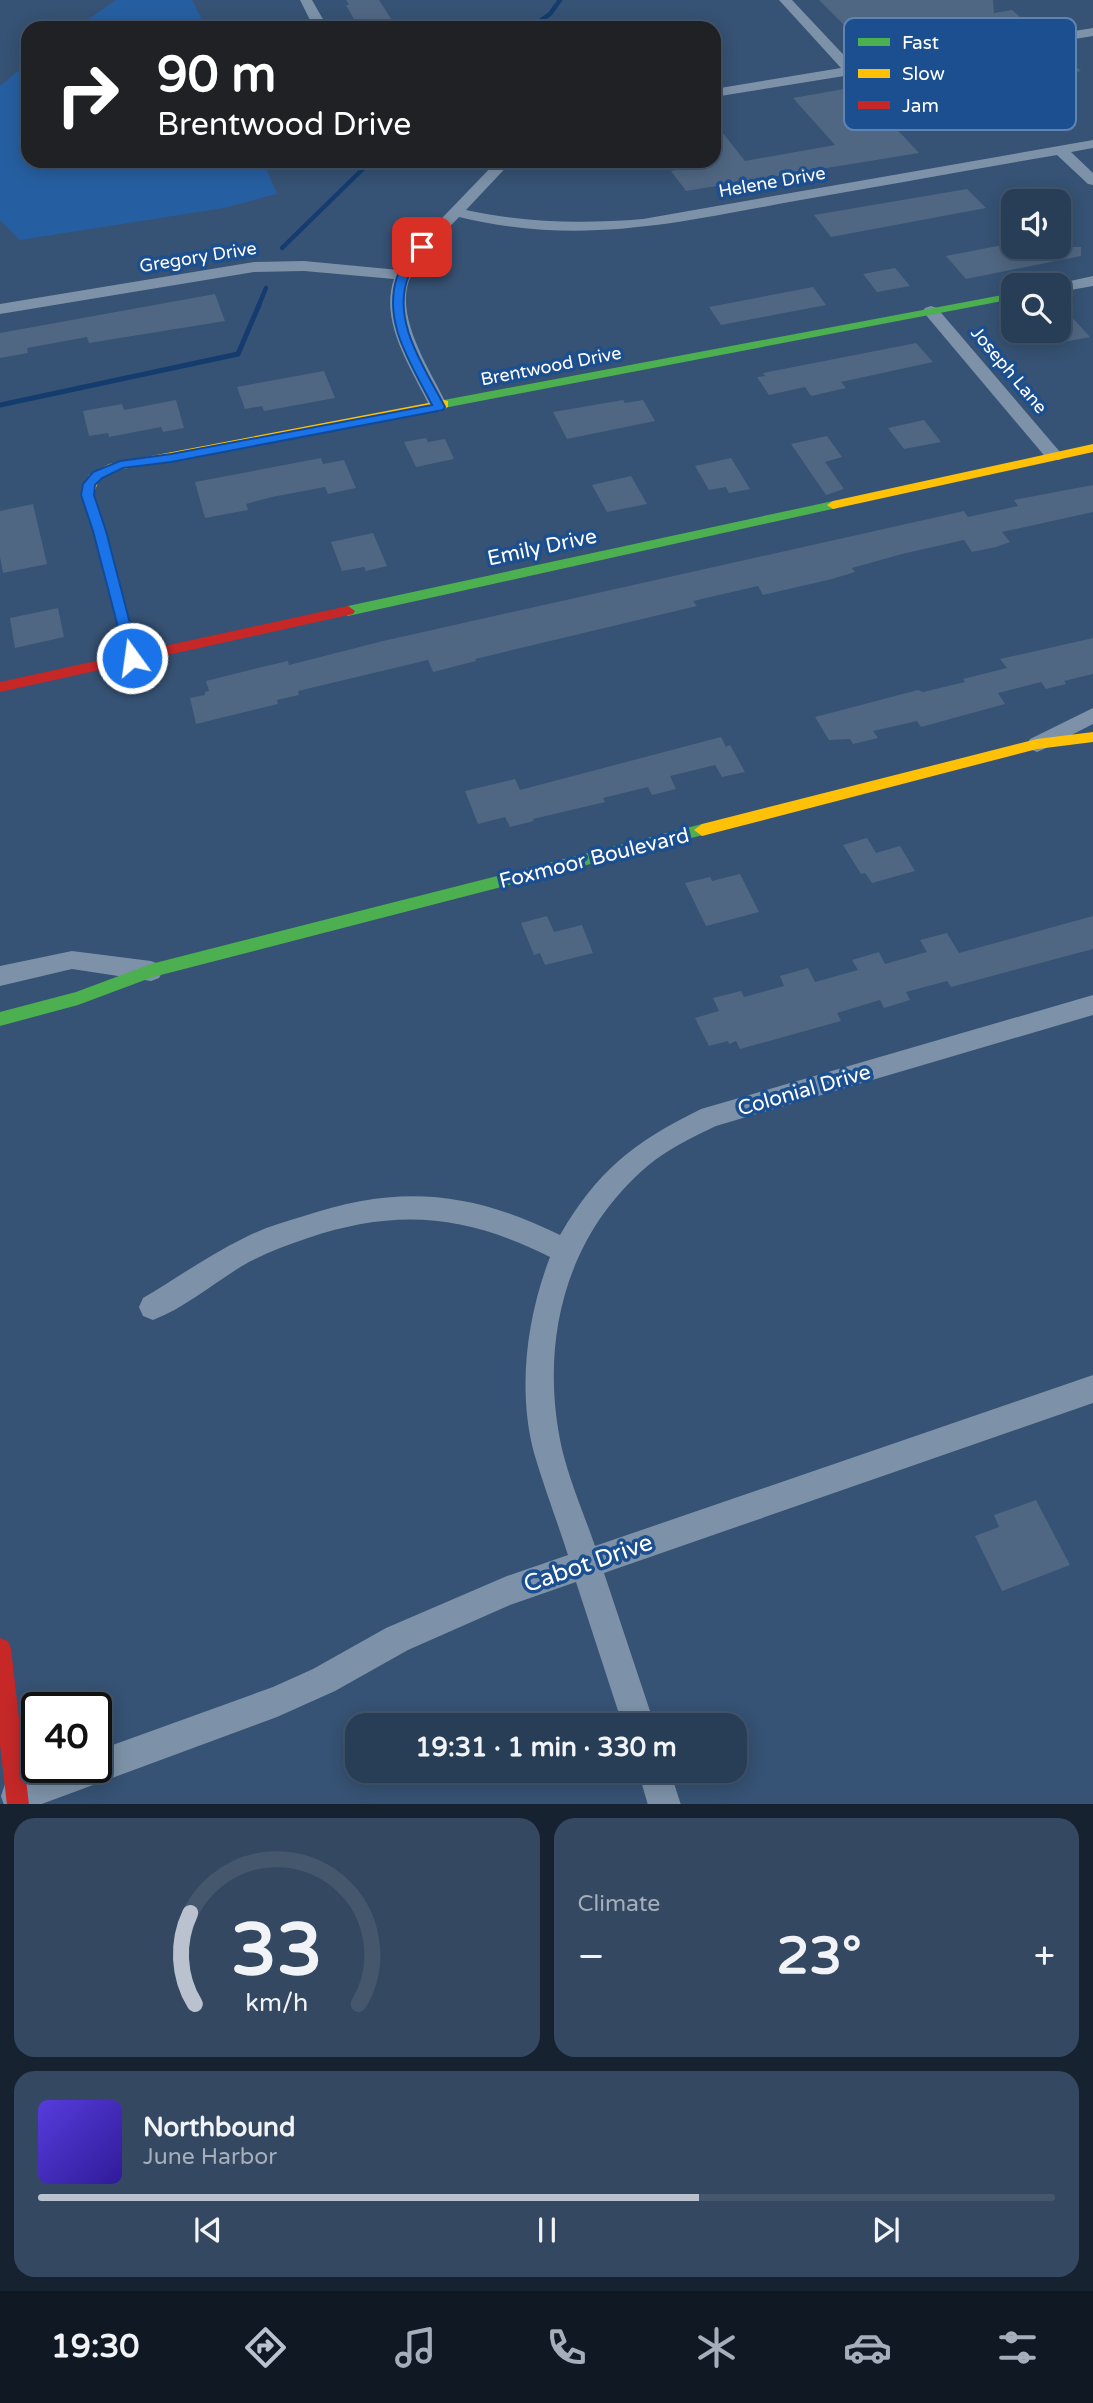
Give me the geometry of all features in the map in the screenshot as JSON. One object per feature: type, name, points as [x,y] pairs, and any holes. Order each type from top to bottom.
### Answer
[{"type":"street","points":[[306,0],[317,21]]},
{"type":"street","points":[[785,0],[844,63]]},
{"type":"street","points":[[721,92],[844,72]]},
{"type":"street","name":"Helene Drive","points":[[456,212],[545,227],[585,228],[643,224],[1093,144]]},
{"type":"street","points":[[1059,149],[1093,181]]},
{"type":"street","points":[[439,407],[400,323],[397,299],[403,275],[422,247],[498,168]]},
{"type":"street","name":"Gregory Drive","points":[[0,309],[254,267],[304,266],[403,275]]},
{"type":"street","points":[[1071,285],[1093,281]]},
{"type":"street","name":"Brentwood Drive","points":[[132,658],[100,531],[87,495],[89,484],[97,475],[120,465],[171,458],[1001,298]]},
{"type":"street","name":"Joseph Lane","points":[[931,311],[1054,456]]},
{"type":"street","name":"Emily Drive","points":[[0,687],[1093,448]]},
{"type":"street","name":"Foxmoor Boulevard","points":[[1037,744],[1093,715]]},
{"type":"street","name":"Foxmoor Boulevard","points":[[0,1019],[78,998],[151,971],[1037,744],[1093,737]]},
{"type":"street","name":"Foxmoor Boulevard","points":[[0,976],[72,960],[151,971]]},
{"type":"street","name":"Colonial Drive","points":[[565,1251],[589,1210],[625,1170],[669,1137],[710,1117],[1093,1004]]},
{"type":"street","points":[[153,1307],[254,1246],[337,1215],[382,1207],[421,1206],[459,1210],[497,1220],[533,1234],[565,1251],[544,1313],[539,1343],[538,1385],[548,1450],[635,1713]]},
{"type":"street","name":"Cabot Drive","points":[[112,1761],[277,1701],[324,1680],[397,1639],[452,1613],[1093,1389]]},
{"type":"street","points":[[0,1648],[18,1800]]},
{"type":"street","name":"Cabot Drive","points":[[18,1800],[58,1783]]},
{"type":"street","points":[[658,1783],[665,1804]]},
{"type":"shaded area","points":[[116,0],[192,0],[202,21],[86,21]]},
{"type":"shaded area","points":[[21,69],[21,168],[266,168],[277,194],[224,208],[20,240],[0,220],[0,86]]},
{"type":"building","points":[[346,0],[379,0],[392,21],[355,21],[346,5],[349,5]]},
{"type":"building","points":[[819,0],[993,0],[994,13],[1012,10],[1021,18],[844,18],[844,25]]},
{"type":"building","points":[[844,89],[844,130],[898,130],[919,153],[686,191],[671,171],[721,168],[721,131],[745,161],[835,145],[793,98]]},
{"type":"building","points":[[967,189],[986,208],[831,237],[814,215]]},
{"type":"building","points":[[1001,245],[1001,259],[1066,259],[966,279],[946,256]]},
{"type":"building","points":[[1071,247],[1081,247],[1081,256],[1071,258]]},
{"type":"building","points":[[895,268],[910,286],[877,292],[863,274]]},
{"type":"building","points":[[813,287],[826,305],[721,325],[709,307]]},
{"type":"building","points":[[215,294],[225,321],[89,343],[87,337],[27,348],[28,353],[0,358],[0,333]]},
{"type":"building","points":[[1071,316],[1090,337],[1071,341]]},
{"type":"building","points":[[916,343],[933,362],[841,382],[846,388],[811,396],[805,387],[769,395],[757,377],[765,376],[763,373]]},
{"type":"building","points":[[324,371],[335,398],[264,411],[262,406],[245,409],[237,387]]},
{"type":"building","points":[[176,400],[184,428],[163,432],[161,427],[109,437],[108,433],[89,436],[83,411],[122,404],[124,410]]},
{"type":"building","points":[[623,400],[625,403],[643,400],[655,421],[567,439],[553,412]]},
{"type":"building","points":[[924,420],[941,442],[904,449],[888,428]]},
{"type":"building","points":[[827,436],[842,457],[825,462],[844,489],[826,495],[791,444]]},
{"type":"building","points":[[426,438],[428,442],[445,439],[454,459],[416,467],[404,442]]},
{"type":"building","points":[[321,458],[323,464],[344,460],[356,488],[328,494],[325,487],[272,497],[246,504],[248,510],[205,518],[195,482]]},
{"type":"building","points":[[731,458],[750,489],[729,493],[726,487],[709,490],[695,466]]},
{"type":"building","points":[[631,476],[647,504],[607,512],[592,485]]},
{"type":"building","points":[[1093,485],[1093,512],[1002,532],[1010,542],[996,547],[972,552],[964,540],[902,554],[852,568],[855,572],[832,579],[763,595],[758,586],[693,601],[697,606],[475,659],[476,661],[433,672],[428,660],[298,691],[299,695],[277,700],[278,704],[196,724],[190,698],[205,695],[205,692],[209,691],[206,681],[288,661],[289,665],[383,641],[964,511],[968,517],[1018,506],[1014,500]]},
{"type":"building","points":[[33,504],[47,564],[3,573],[0,557],[0,511]]},
{"type":"building","points":[[373,533],[387,566],[366,571],[364,567],[342,571],[331,542]]},
{"type":"building","points":[[58,608],[64,637],[15,648],[10,618]]},
{"type":"building","points":[[1093,638],[1093,674],[1064,681],[1066,684],[1046,689],[1041,682],[998,693],[1005,704],[921,727],[917,721],[873,731],[878,738],[853,744],[850,739],[829,740],[815,717],[918,690],[923,692],[965,682],[963,679],[1007,668],[1000,659]]},
{"type":"building","points":[[721,737],[726,747],[730,745],[745,772],[722,777],[715,765],[670,776],[676,789],[652,795],[648,787],[603,798],[605,802],[510,827],[505,817],[478,824],[465,791],[515,779],[520,790]]},
{"type":"building","points":[[867,838],[876,853],[900,846],[915,871],[872,883],[865,873],[861,874],[843,845]]},
{"type":"building","points":[[740,874],[759,912],[706,926],[685,883],[710,877],[712,881]]},
{"type":"building","points":[[547,916],[554,932],[582,925],[593,953],[545,965],[540,953],[534,955],[521,923]]},
{"type":"building","points":[[1093,916],[1093,949],[951,987],[947,981],[906,992],[910,1000],[884,1008],[880,1000],[837,1013],[841,1021],[740,1049],[736,1041],[709,1046],[695,1018],[719,1011],[713,998],[741,991],[744,997],[784,986],[780,976],[808,968],[815,982],[858,970],[852,960],[879,952],[885,964],[927,952],[920,940],[947,933],[959,953]]},
{"type":"building","points":[[1036,1500],[1070,1565],[1002,1591],[975,1536],[999,1527],[994,1515]]},
{"type":"waterway","points":[[540,21],[550,14],[560,0]]},
{"type":"waterway","points":[[282,248],[364,168]]},
{"type":"waterway","points":[[258,307],[266,288]]},
{"type":"waterway","points":[[0,405],[238,354],[259,305]]},
{"type":"traffic: fast","points":[[444,404],[1001,298]]},
{"type":"traffic: fast","points":[[348,611],[833,505]]},
{"type":"traffic: fast","points":[[0,1019],[78,998],[151,971],[702,830]]},
{"type":"traffic: slow","points":[[132,658],[100,531],[87,495],[93,478],[109,468],[444,404]]},
{"type":"traffic: slow","points":[[833,505],[1093,448]]},
{"type":"traffic: slow","points":[[702,830],[1037,744],[1093,737]]},
{"type":"traffic: jam","points":[[0,687],[348,611]]},
{"type":"traffic: jam","points":[[0,1649],[18,1804]]},
{"type":"route","points":[[132,658],[100,531],[87,495],[93,478],[120,465],[171,458],[439,407],[405,340],[397,311],[403,275],[422,247]]}]
